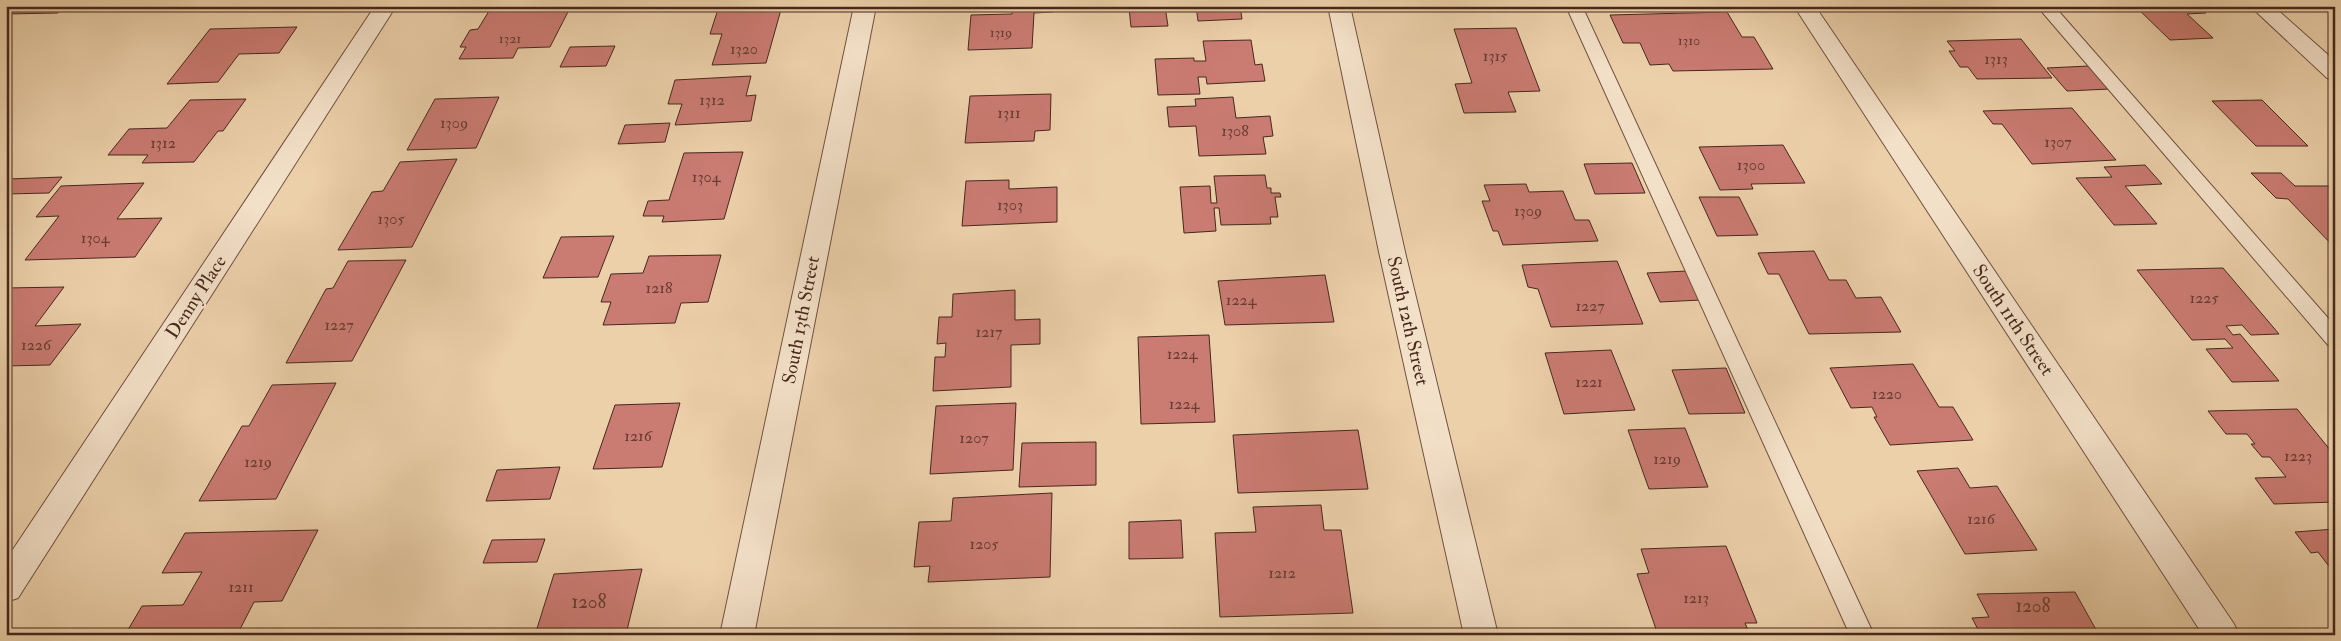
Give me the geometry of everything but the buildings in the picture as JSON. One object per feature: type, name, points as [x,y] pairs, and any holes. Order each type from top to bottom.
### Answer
[{"type":"street","name":"Denny Place","points":[[6,588],[386,6]]},
{"type":"street","name":"South 13th Street","points":[[737,635],[864,6]]},
{"type":"street","name":"South 12th Street","points":[[1339,6],[1392,252],[1481,635]]},
{"type":"street","name":"South 11th Street","points":[[1804,6],[2222,635]]},
{"type":"street","points":[[2260,6],[2335,73]]},
{"type":"lane","points":[[1574,6],[1862,635]]},
{"type":"lane","points":[[2045,6],[2335,340]]}]
